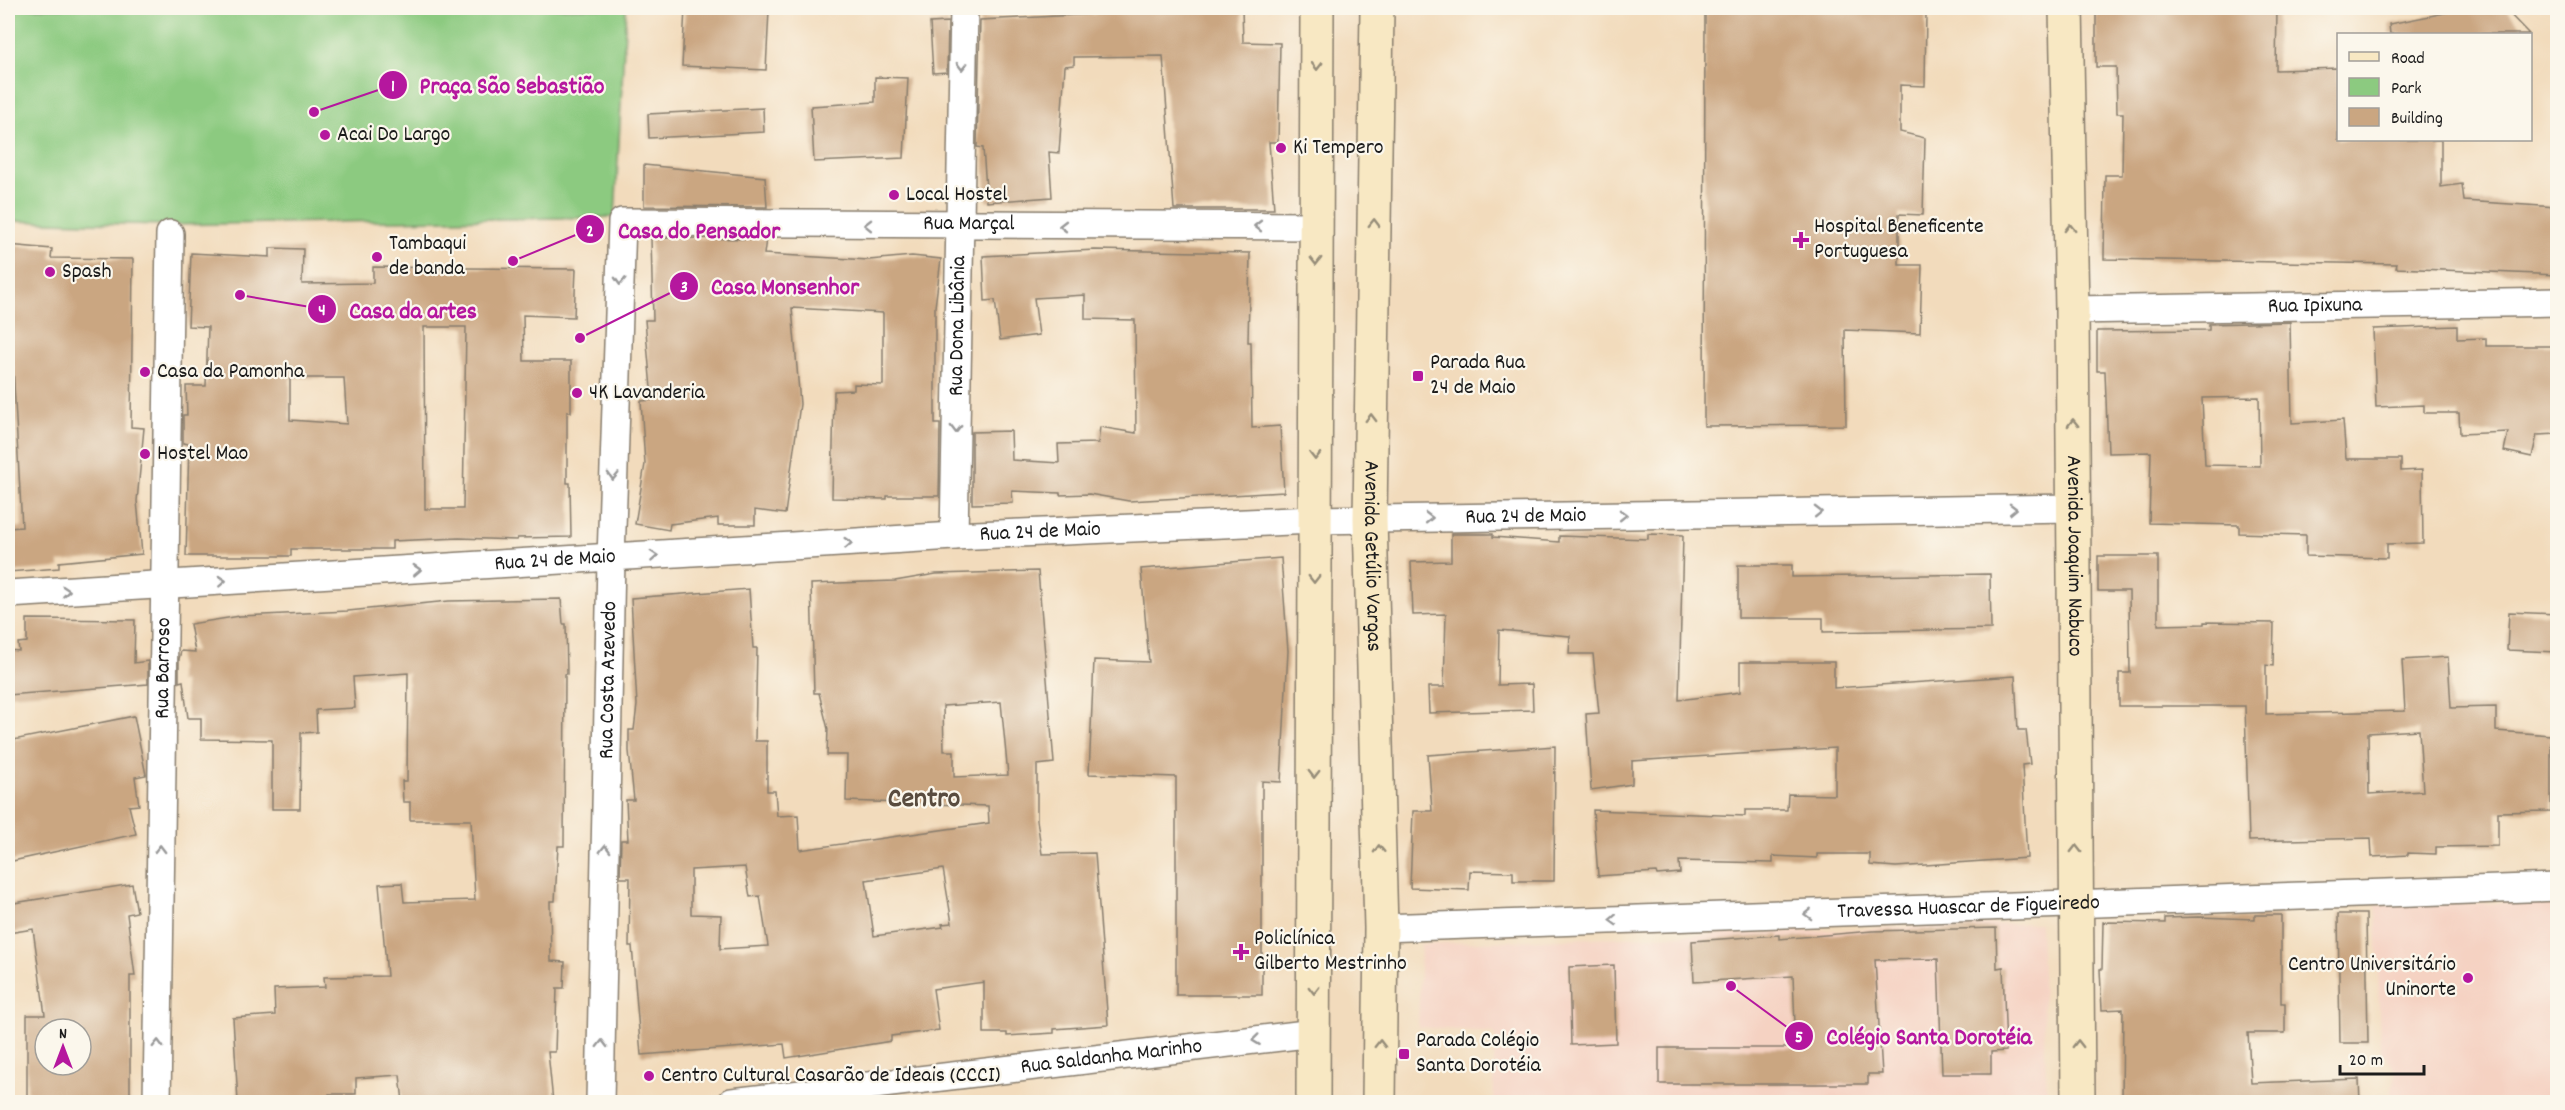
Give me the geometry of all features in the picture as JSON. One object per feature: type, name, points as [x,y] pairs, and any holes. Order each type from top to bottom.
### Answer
[{"type":"main road","points":[[1313,1102],[1317,8]]},
{"type":"main road","name":"Avenida Getúlio Vargas","points":[[1377,8],[1370,519],[1381,928],[1379,1102]]},
{"type":"main road","name":"Avenida Joaquim Nabuco","points":[[2066,8],[2072,310],[2078,1102]]},
{"type":"street","name":"Rua Dona Libânia","points":[[954,536],[958,226],[964,8]]},
{"type":"street","name":"Rua Marçal","points":[[622,222],[958,226],[1316,226]]},
{"type":"street","name":"Rua Costa Azevedo","points":[[600,1102],[611,559],[622,222]]},
{"type":"street","name":"Rua Barroso","points":[[157,1102],[170,234]]},
{"type":"street","name":"Rua Ipixuna","points":[[2072,310],[2558,302]]},
{"type":"street","name":"Rua 24 de Maio","points":[[8,594],[611,559],[954,536],[1314,520],[2074,508]]},
{"type":"street","name":"Travessa Huascar de Figueiredo","points":[[1381,928],[2558,887]]},
{"type":"street","name":"Rua Saldanha Marinho","points":[[732,1102],[812,1097],[1314,1033]]},
{"type":"shaded area","name":"Centro Universitário Uninorte","points":[[2557,902],[2557,1102],[2389,1102],[2396,1070],[2380,1050],[2376,905]]},
{"type":"shaded area","points":[[2040,923],[2047,1097],[1810,1102],[1493,1102],[1495,1033],[1418,1027],[1421,944]]},
{"type":"green space","points":[[8,8],[626,8],[615,217],[168,225],[8,221]]},
{"type":"building","points":[[685,8],[769,10],[766,70],[682,66]]},
{"type":"building","points":[[1095,8],[1242,8],[1243,42],[1280,43],[1278,142],[1269,142],[1274,209],[1174,209],[1163,56],[1074,57],[1074,65],[1065,66],[1059,153],[1049,152],[1052,197],[987,202],[983,148],[977,147],[980,20],[1095,14]]},
{"type":"building","name":"Hospital Beneficente Portuguesa","points":[[1705,8],[1893,8],[1892,11],[1926,11],[1925,86],[1900,85],[1900,132],[1925,138],[1923,215],[1899,214],[1899,265],[1922,265],[1920,333],[1845,330],[1846,425],[1704,426]]},
{"type":"building","points":[[2096,8],[2277,8],[2276,70],[2337,68],[2337,141],[2441,141],[2441,187],[2462,184],[2464,201],[2558,207],[2558,275],[2396,268],[2397,264],[2104,259],[2105,175],[2122,175],[2123,113],[2117,113],[2116,67],[2096,67]]},
{"type":"building","points":[[2470,8],[2504,8],[2528,33],[2390,33],[2389,24]]},
{"type":"building","points":[[948,22],[947,72],[933,73],[930,23]]},
{"type":"building","points":[[875,77],[908,78],[904,158],[814,162],[811,106],[875,102]]},
{"type":"building","points":[[763,108],[764,132],[649,138],[648,114]]},
{"type":"building","points":[[644,165],[765,177],[767,207],[644,206]]},
{"type":"building","points":[[651,238],[766,239],[764,254],[869,260],[912,256],[941,259],[935,307],[935,424],[940,424],[939,496],[887,496],[887,499],[832,498],[834,391],[854,390],[854,384],[883,385],[883,313],[792,308],[800,404],[785,514],[755,510],[755,525],[718,525],[718,518],[670,524],[669,530],[635,524],[645,464],[641,401],[652,400],[645,320],[653,320]]},
{"type":"building","points":[[8,245],[52,249],[51,258],[133,259],[131,427],[144,428],[137,501],[142,554],[59,562],[59,568],[8,572],[8,528],[22,527],[13,366],[8,365]]},
{"type":"building","points":[[270,248],[303,249],[302,284],[373,283],[373,267],[576,269],[574,317],[523,315],[524,361],[571,361],[571,412],[567,412],[567,483],[570,483],[571,537],[392,541],[392,549],[291,549],[291,556],[186,556],[189,444],[183,443],[183,415],[187,415],[186,386],[206,386],[208,327],[188,326],[191,253],[270,257]],"holes":[[[424,327],[466,327],[463,509],[425,509]],[[290,378],[344,378],[347,424],[290,420]]]},
{"type":"building","points":[[1095,250],[1250,253],[1248,342],[1251,342],[1252,428],[1280,426],[1284,492],[1129,501],[1089,494],[1060,495],[1060,493],[1012,491],[1013,503],[972,504],[972,432],[1011,431],[1012,460],[1059,463],[1058,444],[1098,443],[1100,427],[1136,433],[1135,320],[1085,319],[1085,295],[1034,298],[1039,335],[1000,340],[995,300],[985,301],[983,256]]},
{"type":"building","points":[[2290,322],[2292,423],[2343,420],[2346,459],[2401,459],[2401,471],[2422,470],[2423,543],[2387,544],[2387,558],[2306,556],[2306,535],[2239,533],[2239,525],[2149,523],[2151,452],[2108,453],[2105,371],[2097,371],[2097,331],[2209,330],[2209,324]],"holes":[[[2259,397],[2260,466],[2205,465],[2202,398]]]},
{"type":"building","points":[[2457,326],[2457,339],[2486,338],[2486,346],[2558,346],[2558,434],[2537,435],[2532,457],[2504,451],[2508,432],[2460,434],[2459,413],[2424,413],[2424,405],[2376,407],[2373,329]]},
{"type":"building","points":[[1451,534],[1493,534],[1493,537],[1559,542],[1559,536],[1648,539],[1648,534],[1683,535],[1679,700],[1740,692],[1740,662],[1834,662],[1834,688],[2015,676],[2018,730],[2026,730],[2030,764],[2022,765],[2027,858],[1896,867],[1870,865],[1870,854],[1817,854],[1817,858],[1773,856],[1773,863],[1679,861],[1680,873],[1657,875],[1656,872],[1598,876],[1593,810],[1745,816],[1745,810],[1787,810],[1788,794],[1835,795],[1835,748],[1632,761],[1632,784],[1591,790],[1586,714],[1599,713],[1593,654],[1569,654],[1570,636],[1499,630],[1498,685],[1532,684],[1533,710],[1429,713],[1428,687],[1444,687],[1446,614],[1413,615],[1411,562],[1451,561]]},
{"type":"building","points":[[2098,556],[2158,556],[2158,625],[2204,624],[2204,622],[2274,623],[2273,666],[2266,665],[2266,714],[2405,711],[2402,660],[2448,657],[2451,708],[2496,707],[2496,731],[2551,735],[2551,811],[2498,812],[2498,846],[2436,847],[2436,854],[2408,853],[2408,855],[2372,857],[2371,838],[2249,841],[2245,706],[2119,706],[2119,673],[2130,673],[2129,591],[2098,591]],"holes":[[[2419,730],[2423,791],[2369,794],[2368,733]]]},
{"type":"building","points":[[1281,558],[1288,651],[1281,782],[1262,781],[1262,995],[1176,995],[1176,777],[1089,774],[1094,660],[1149,662],[1141,569]]},
{"type":"building","points":[[1738,565],[1792,565],[1792,577],[1990,574],[1991,629],[1823,632],[1823,618],[1738,618]]},
{"type":"building","points":[[1038,571],[1054,763],[1037,765],[1037,820],[1042,854],[1095,853],[1108,1025],[1054,1029],[1054,1033],[1007,1036],[1007,1033],[984,1033],[984,982],[933,989],[939,1030],[891,1036],[891,1041],[786,1058],[784,1044],[641,1055],[632,946],[629,946],[630,878],[620,878],[621,840],[628,840],[626,800],[634,800],[629,730],[634,730],[637,705],[631,598],[749,589],[753,648],[757,648],[755,741],[767,741],[767,791],[775,791],[777,816],[798,815],[800,850],[989,823],[988,806],[846,801],[847,755],[827,755],[828,729],[819,693],[814,693],[811,584],[895,581],[936,574]],"holes":[[[1001,702],[1008,775],[954,777],[954,751],[944,751],[943,706]],[[745,867],[750,897],[760,896],[768,946],[720,949],[721,915],[691,914],[691,870]],[[943,869],[952,923],[942,924],[943,927],[874,936],[866,880]]]},
{"type":"building","points":[[561,599],[563,624],[566,624],[567,674],[565,674],[564,846],[558,846],[555,901],[550,901],[551,961],[565,962],[564,988],[557,988],[555,1052],[548,1052],[553,1102],[403,1102],[400,1075],[356,1078],[356,1094],[329,1094],[329,1102],[238,1102],[233,1018],[275,1015],[274,989],[325,987],[324,977],[387,976],[379,884],[402,883],[404,902],[475,900],[471,820],[410,820],[410,802],[403,802],[402,781],[407,781],[408,673],[353,677],[355,708],[316,710],[317,732],[301,733],[300,809],[272,809],[272,740],[201,739],[201,718],[188,718],[183,681],[179,682],[179,659],[181,651],[195,652],[190,624],[240,616],[348,611],[449,601]]},
{"type":"building","points":[[2509,612],[2558,614],[2558,652],[2507,650]]},
{"type":"building","points":[[27,619],[135,620],[134,663],[148,661],[148,684],[8,695],[8,650],[19,651],[18,643],[27,642]]},
{"type":"building","points":[[134,716],[146,775],[135,777],[139,805],[129,806],[136,834],[8,862],[8,741]]},
{"type":"building","points":[[1555,746],[1554,881],[1513,881],[1513,872],[1470,871],[1469,890],[1410,888],[1413,811],[1432,811],[1428,755]]},
{"type":"building","points":[[132,884],[137,912],[127,914],[135,976],[130,976],[130,1102],[27,1102],[27,1015],[45,1015],[33,929],[8,933],[8,904]]},
{"type":"building","points":[[2338,914],[2366,914],[2368,1043],[2340,1043]]},
{"type":"building","points":[[2255,915],[2281,915],[2281,1003],[2285,1003],[2285,1033],[2248,1033],[2251,1083],[2359,1079],[2360,1102],[2122,1102],[2123,1009],[2102,1010],[2100,969],[2102,969],[2103,922],[2165,923],[2165,918],[2199,917],[2255,919]]},
{"type":"building","points":[[1996,928],[1997,968],[2003,967],[2006,1051],[1991,1052],[1991,1074],[1942,1074],[1938,959],[1875,960],[1882,1074],[1868,1074],[1868,1084],[1659,1084],[1659,1048],[1796,1048],[1793,976],[1694,982],[1692,941],[1779,935],[1779,939],[1872,931]]},
{"type":"building","points":[[1614,965],[1616,1043],[1571,1045],[1569,967]]},
{"type":"place","name":"Praça São Sebastião","points":[[314,112]]},
{"type":"place","name":"Acai Do Largo","points":[[325,135]]},
{"type":"place","name":"Ki Tempero","points":[[1281,148]]},
{"type":"place","name":"Local Hostel","points":[[894,195]]},
{"type":"place","name":"Hospital Beneficente Portuguesa","points":[[1801,240]]},
{"type":"place","name":"Tambaqui de banda","points":[[377,257]]},
{"type":"place","name":"Casa do Pensador","points":[[513,261]]},
{"type":"place","name":"Spash","points":[[50,272]]},
{"type":"place","name":"Casa da artes","points":[[240,295]]},
{"type":"place","name":"Casa Monsenhor","points":[[580,338]]},
{"type":"place","name":"Casa da Pamonha","points":[[145,372]]},
{"type":"place","name":"Parada Rua 24 de Maio","points":[[1418,376]]},
{"type":"place","name":"4K Lavanderia","points":[[577,393]]},
{"type":"place","name":"Hostel Mao","points":[[145,454]]},
{"type":"place","name":"Policlínica Gilberto Mestrinho","points":[[1241,952]]},
{"type":"place","name":"Centro Universitário Uninorte","points":[[2468,978]]},
{"type":"place","name":"Colégio Santa Dorotéia","points":[[1731,986]]},
{"type":"place","name":"Parada Colégio Santa Dorotéia","points":[[1404,1054]]},
{"type":"place","name":"Centro Cultural Casarão de Ideais (CCCI)","points":[[649,1076]]},
{"type":"district","name":"Centro","points":[[924,801]]}]
